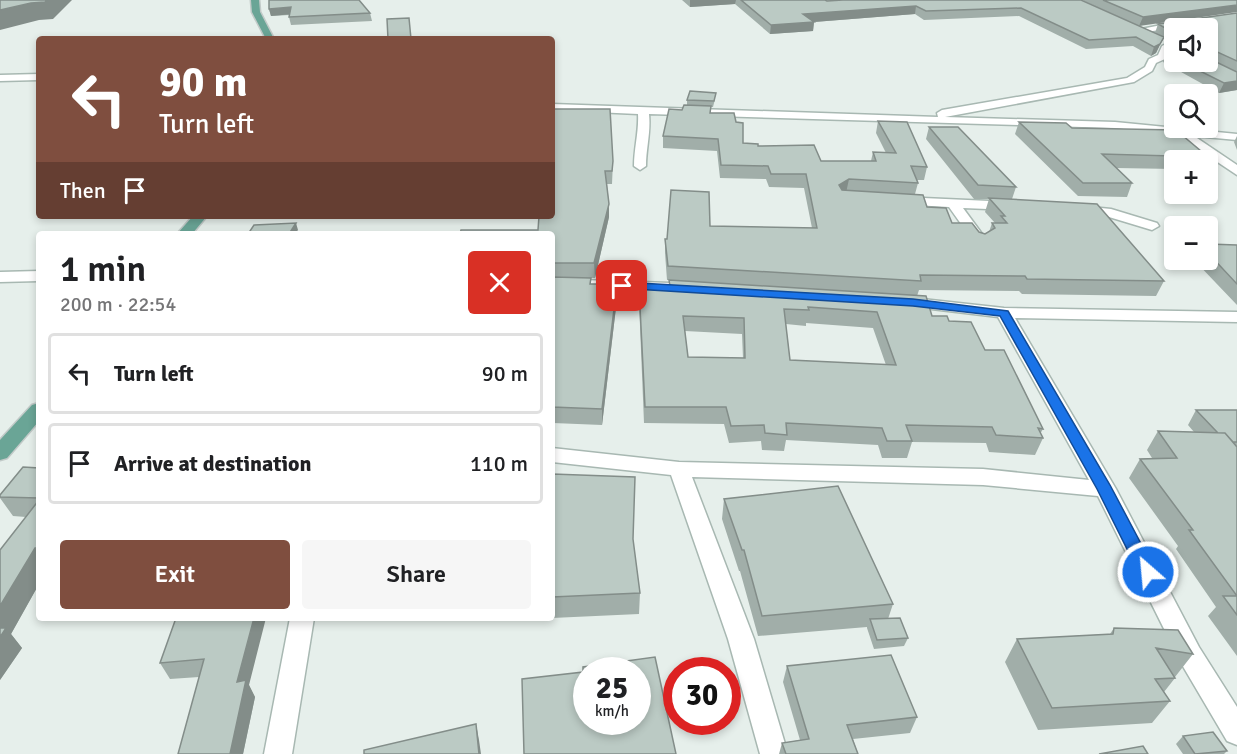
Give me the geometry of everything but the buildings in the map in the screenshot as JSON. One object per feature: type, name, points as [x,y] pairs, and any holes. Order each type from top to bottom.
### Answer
[{"type":"main road","points":[[255,0],[261,26],[268,36]]},
{"type":"main road","points":[[187,231],[197,219]]},
{"type":"main road","points":[[0,453],[36,414]]},
{"type":"street","points":[[1129,26],[1164,42]]},
{"type":"street","points":[[1140,30],[1164,26]]},
{"type":"street","points":[[941,122],[942,113],[1130,80],[1149,69],[1152,61],[1162,57],[1164,51]]},
{"type":"street","points":[[0,78],[36,77]]},
{"type":"street","points":[[555,107],[941,122],[1115,125],[1164,131]]},
{"type":"street","points":[[640,166],[640,151],[645,132],[643,111]]},
{"type":"street","points":[[1218,135],[1237,136]]},
{"type":"street","points":[[1189,138],[1237,171]]},
{"type":"street","points":[[889,201],[1024,207]]},
{"type":"street","points":[[952,204],[981,242]]},
{"type":"street","points":[[1072,209],[1111,213],[1152,226]]},
{"type":"street","points":[[0,277],[36,276]]},
{"type":"street","points":[[555,284],[692,289]]},
{"type":"street","points":[[890,301],[1004,313],[1237,317]]},
{"type":"street","points":[[1004,313],[1105,489],[1191,655],[1237,732]]},
{"type":"street","points":[[555,455],[679,470],[983,477],[1105,489]]},
{"type":"street","points":[[679,470],[741,639],[774,754]]},
{"type":"street","points":[[278,754],[301,621]]},
{"type":"route","points":[[622,286],[913,303],[1004,313],[1105,489],[1148,572]]}]
